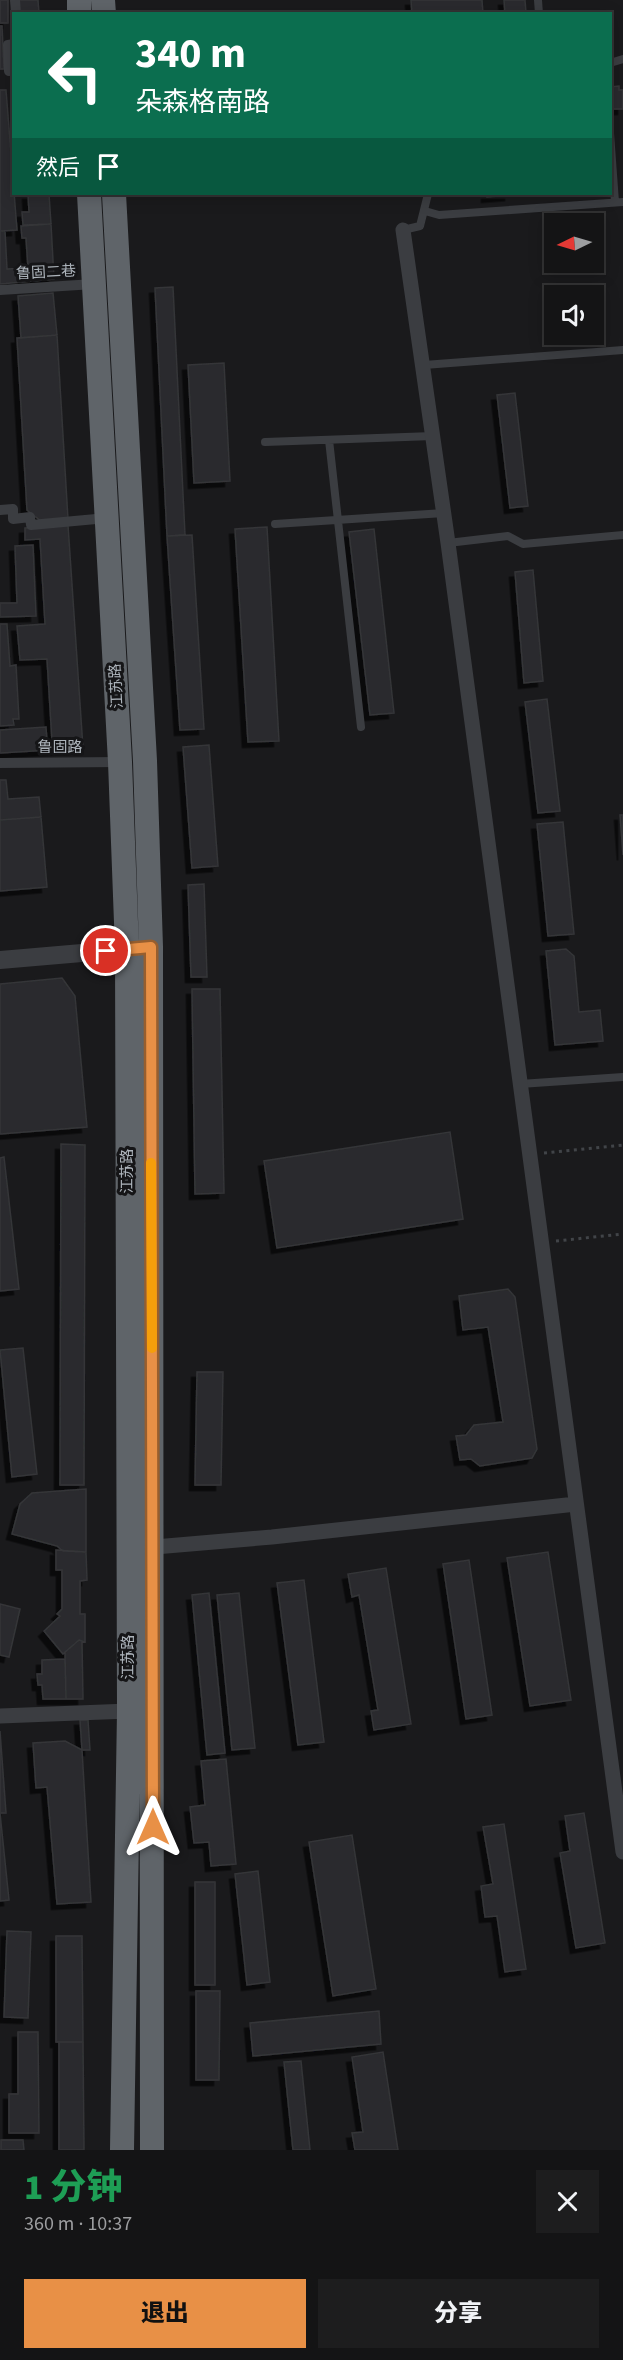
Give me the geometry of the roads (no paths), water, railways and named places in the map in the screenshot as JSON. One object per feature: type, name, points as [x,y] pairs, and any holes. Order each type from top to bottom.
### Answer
[{"type":"highway","name":"江苏路","points":[[89,195],[120,762],[139,948],[152,1547],[152,2150]]},
{"type":"highway","name":"江苏路","points":[[114,195],[145,761],[139,948],[128,1549],[129,1712],[122,2150]]},
{"type":"street","points":[[8,72],[8,45],[12,44]]},
{"type":"street","points":[[403,230],[434,436],[623,1852]]},
{"type":"street","name":"鲁固二巷","points":[[0,290],[94,284]]},
{"type":"street","points":[[0,510],[13,510],[13,519],[30,517],[31,525],[107,518]]},
{"type":"street","name":"鲁固路","points":[[0,763],[120,762]]},
{"type":"street","points":[[0,960],[139,948]]},
{"type":"street","points":[[128,1549],[272,1537],[576,1504]]},
{"type":"street","points":[[0,1716],[129,1712]]},
{"type":"lane","points":[[425,211],[439,215],[619,202],[612,148]]},
{"type":"lane","points":[[403,230],[420,226],[428,195]]},
{"type":"lane","points":[[424,365],[623,350]]},
{"type":"lane","points":[[266,442],[434,436]]},
{"type":"lane","points":[[328,440],[362,728]]},
{"type":"lane","points":[[276,524],[444,513]]},
{"type":"lane","points":[[448,543],[508,536],[523,544],[623,535]]},
{"type":"lane","points":[[520,1084],[623,1077]]}]
